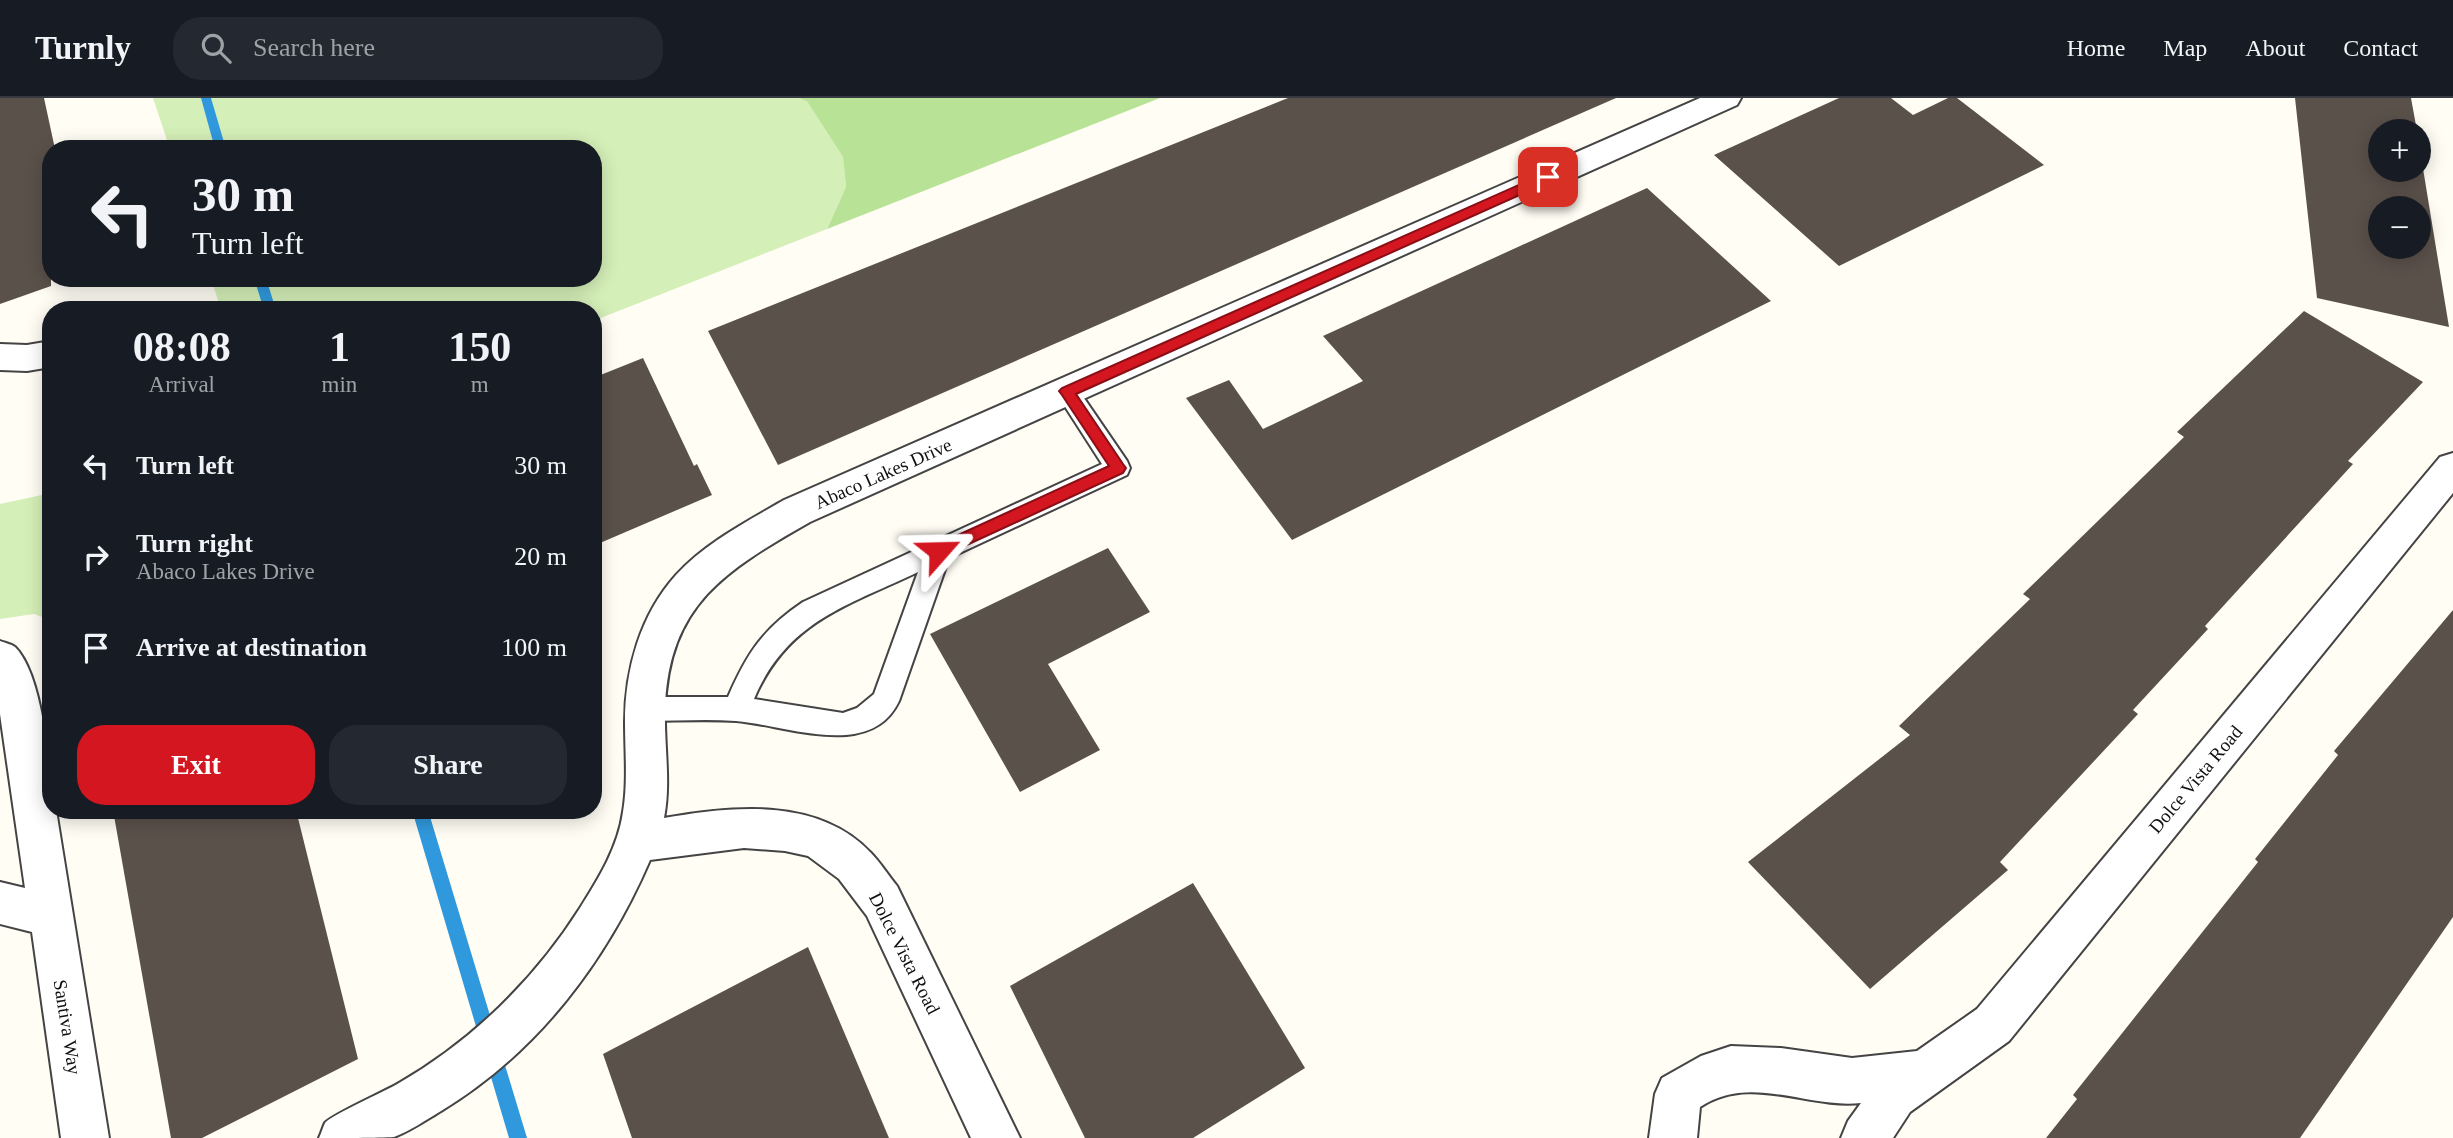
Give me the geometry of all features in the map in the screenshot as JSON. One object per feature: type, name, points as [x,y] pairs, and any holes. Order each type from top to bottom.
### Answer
[{"type":"street","name":"Abaco Lakes Drive","points":[[343,1138],[400,1108],[457,1073],[495,1042],[562,973],[598,920],[626,869],[644,814],[646,682],[654,642],[673,605],[707,568],[749,538],[797,511],[1726,98]]},
{"type":"street","points":[[0,357],[42,356]]},
{"type":"street","name":"Dolce Vista Road","points":[[1865,1138],[1894,1096],[1993,1025],[2453,467]]},
{"type":"street","name":"Santiva Way","points":[[0,658],[15,681],[85,1138]]},
{"type":"street","name":"Dolce Vista Road","points":[[635,843],[698,832],[744,828],[785,831],[819,839],[854,865],[882,901],[996,1138]]},
{"type":"street","points":[[0,903],[51,916]]},
{"type":"street","name":"Dolce Vista Road","points":[[1673,1138],[1678,1094],[1701,1079],[1731,1069],[1781,1071],[1852,1081],[1922,1074]]},
{"type":"lane","points":[[736,709],[757,661],[781,630],[812,610],[1118,468],[1067,391]]},
{"type":"lane","points":[[645,709],[736,709],[843,724],[858,723],[875,713],[885,701],[939,551]]},
{"type":"green space","points":[[153,98],[799,98],[807,100],[843,157],[846,187],[827,229],[602,317],[602,301],[218,301],[214,287],[602,287],[602,140],[167,140]]},
{"type":"green space","points":[[799,98],[1160,98],[827,229],[846,187],[843,157],[807,101]]},
{"type":"green space","points":[[42,495],[42,617],[34,614],[0,619],[0,504]]},
{"type":"building","points":[[0,98],[44,98],[53,140],[42,140],[42,287],[48,287],[0,304]]},
{"type":"building","points":[[1288,98],[1616,98],[778,465],[708,331]]},
{"type":"building","points":[[1839,98],[1891,98],[1913,115],[1948,98],[1957,98],[2044,165],[1839,266],[1714,155]]},
{"type":"building","points":[[2295,98],[2411,98],[2415,119],[2368,119],[2368,182],[2425,182],[2428,196],[2368,196],[2368,259],[2431,259],[2431,217],[2449,327],[2317,298]]},
{"type":"building","points":[[1647,188],[1771,301],[1292,540],[1186,398],[1229,380],[1263,429],[1363,381],[1323,336]]},
{"type":"building","points":[[2304,311],[2423,382],[2348,461],[2353,464],[2205,626],[2208,629],[2133,710],[2138,714],[2000,862],[2008,870],[1870,989],[1748,862],[1910,735],[1899,726],[2030,599],[2023,594],[2184,437],[2177,432]]},
{"type":"building","points":[[643,358],[694,466],[697,464],[712,495],[602,542],[602,374]]},
{"type":"building","points":[[1108,548],[1150,612],[1048,664],[1100,750],[1020,792],[930,634]]},
{"type":"building","points":[[2453,610],[2453,917],[2300,1138],[2046,1138],[2077,1099],[2073,1095],[2258,862],[2255,859],[2338,755],[2334,751]]},
{"type":"building","points":[[115,819],[298,819],[358,1059],[202,1138],[171,1138]]},
{"type":"building","points":[[1193,883],[1305,1068],[1193,1138],[1085,1138],[1010,986]]},
{"type":"building","points":[[808,947],[889,1138],[632,1138],[603,1054]]},
{"type":"waterway","points":[[206,98],[218,140]]},
{"type":"waterway","points":[[263,287],[267,301]]},
{"type":"waterway","points":[[423,819],[518,1138]]},
{"type":"route","points":[[939,551],[1118,468],[1067,391],[1548,177]]}]
